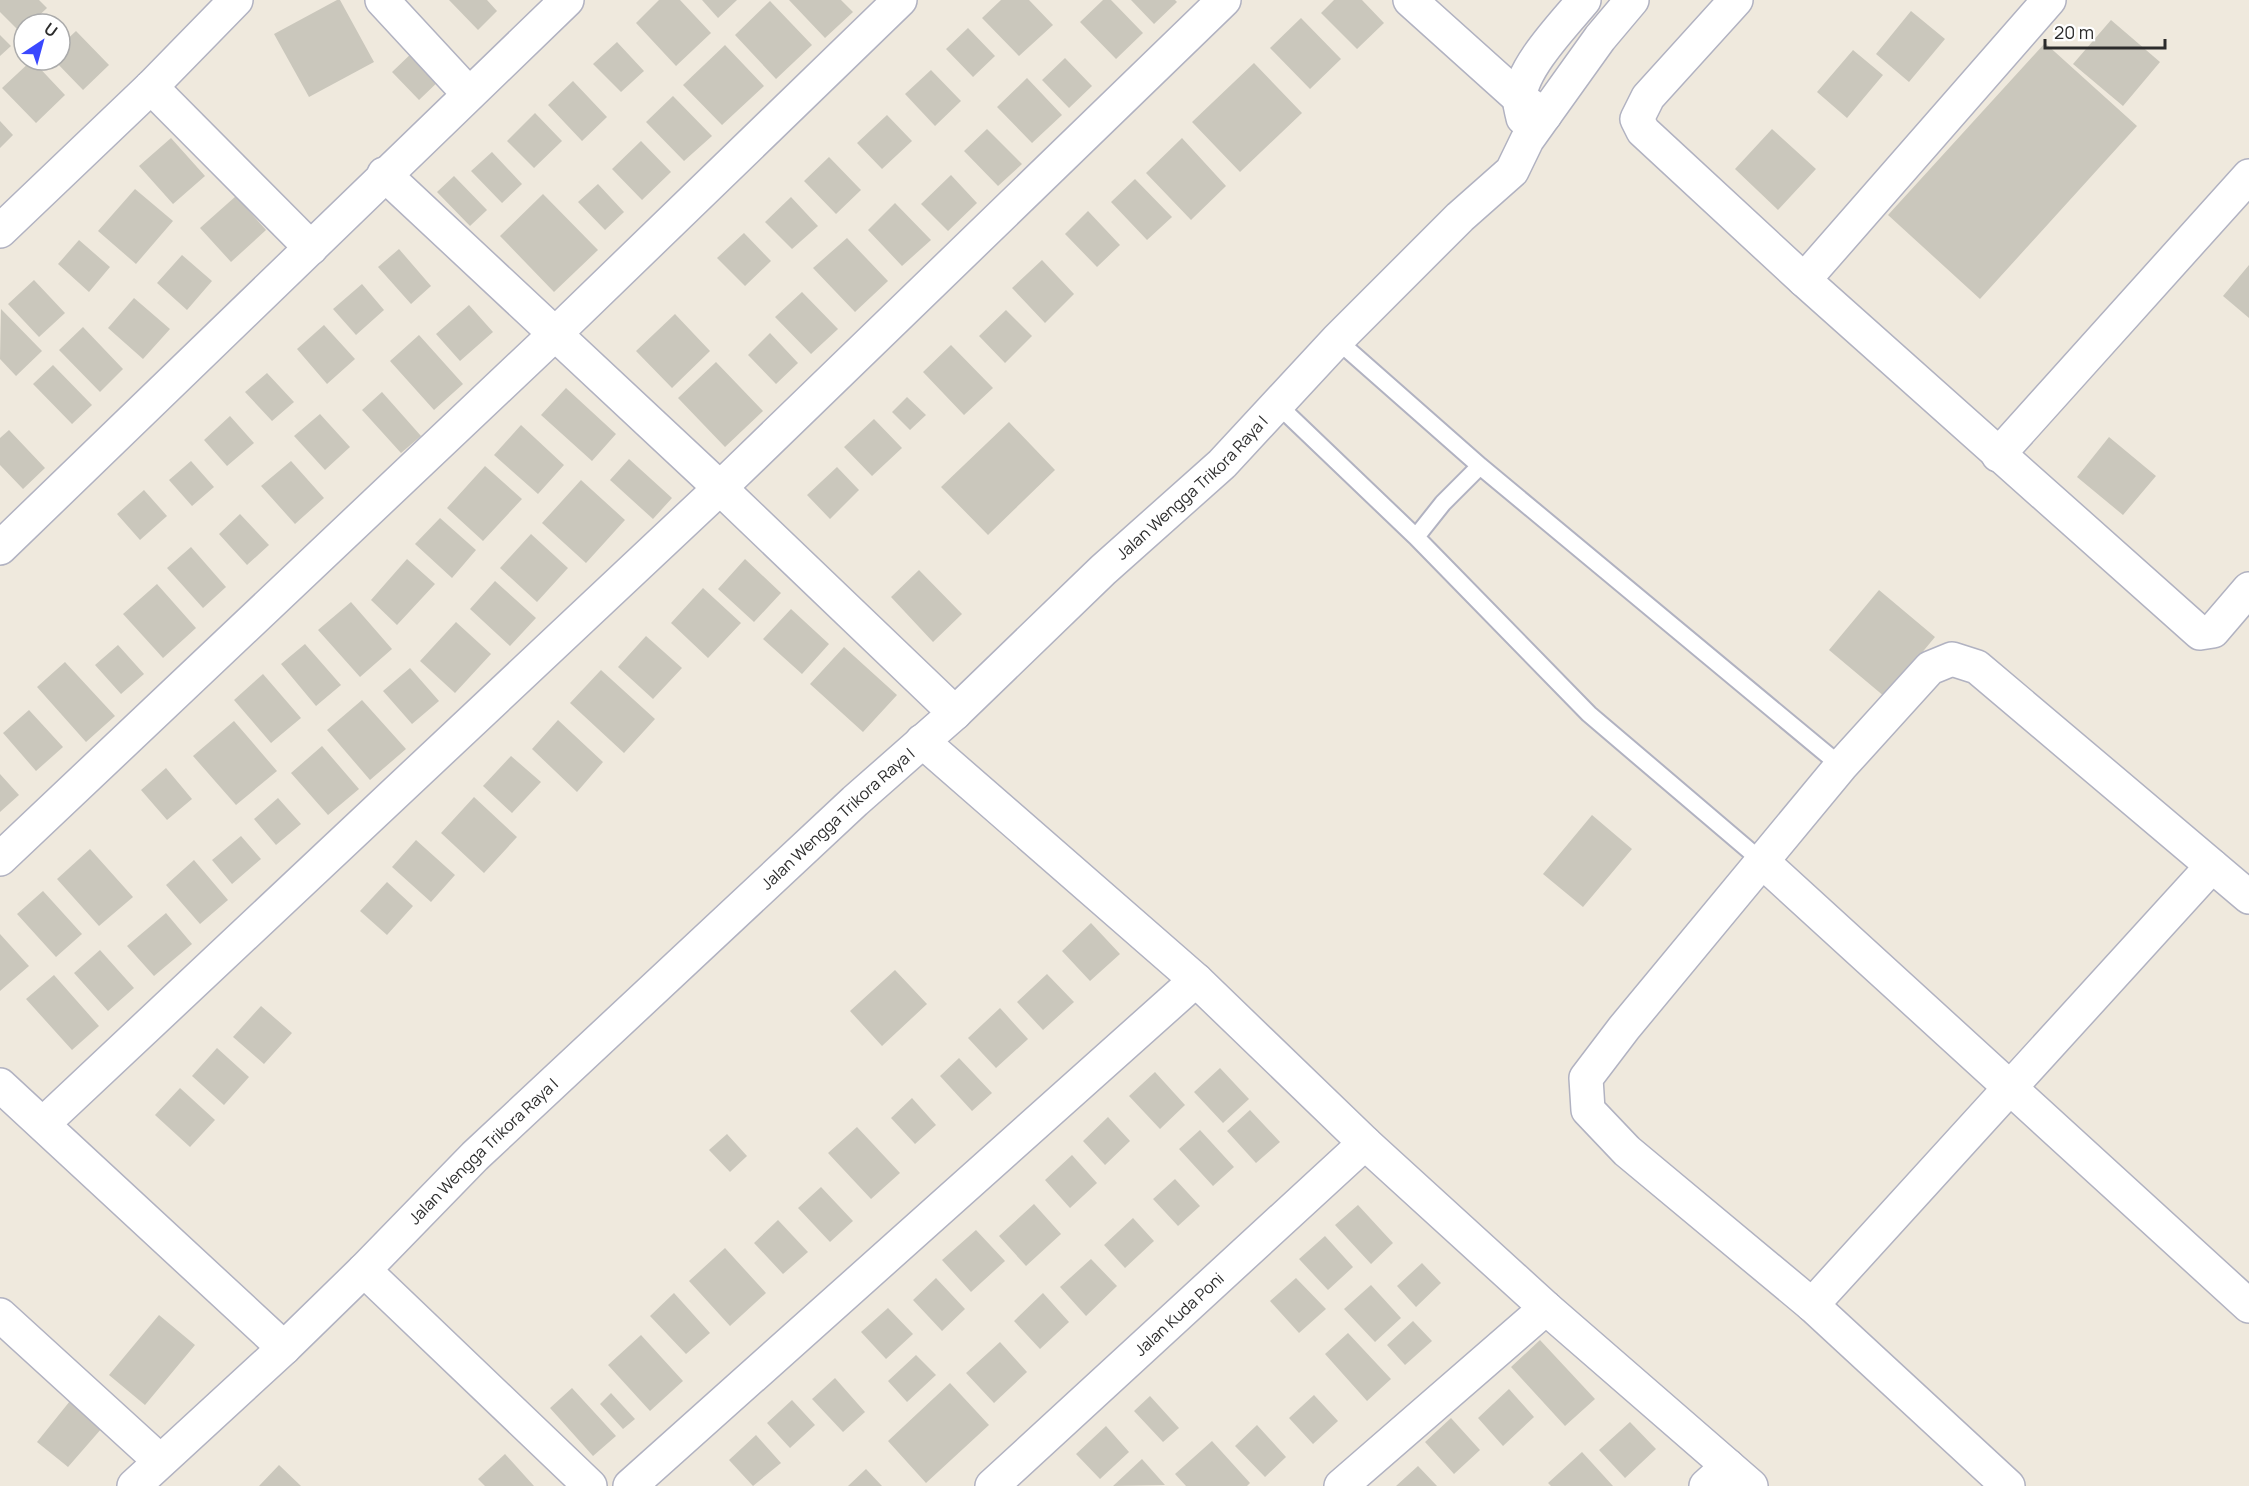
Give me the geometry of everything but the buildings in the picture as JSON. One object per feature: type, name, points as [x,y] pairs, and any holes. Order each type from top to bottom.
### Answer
[{"type":"street","points":[[382,0],[469,94]]},
{"type":"street","points":[[0,548],[311,248],[384,174],[567,0]]},
{"type":"street","points":[[0,859],[555,334],[900,0]]},
{"type":"street","points":[[43,1124],[720,488],[1224,0]]},
{"type":"street","points":[[1410,0],[1530,118]]},
{"type":"street","name":"Jalan Wengga Trikora Raya I","points":[[1530,118],[1525,80],[1537,60],[1584,0]]},
{"type":"street","name":"Jalan Wengga Trikora Raya I","points":[[134,1486],[159,1460],[284,1348],[475,1156],[922,741],[955,713],[1102,570],[1222,464],[1337,340],[1460,217],[1512,171],[1530,118],[1632,0]]},
{"type":"street","points":[[1736,0],[1648,98],[1637,119],[1643,131],[1998,455],[2200,633],[2213,631],[2249,589]]},
{"type":"street","points":[[1804,280],[2049,0]]},
{"type":"street","points":[[0,231],[151,87],[217,6]]},
{"type":"street","points":[[151,87],[311,248]]},
{"type":"street","points":[[384,174],[720,488],[955,713]]},
{"type":"street","points":[[1998,455],[2249,176]]},
{"type":"street","points":[[2008,1486],[1812,1305],[1627,1151],[1588,1110],[1586,1078],[1624,1028],[1764,862],[1841,766],[1930,668],[1952,658],[1977,668],[2249,897]]},
{"type":"street","points":[[922,741],[1196,980],[1365,1143],[1546,1308],[1728,1479]]},
{"type":"street","points":[[1764,862],[2249,1306]]},
{"type":"street","points":[[1812,1305],[2212,866]]},
{"type":"street","points":[[630,1486],[1196,980]]},
{"type":"street","points":[[0,1084],[284,1348]]},
{"type":"street","name":"Jalan Kuda Poni","points":[[992,1486],[1365,1143]]},
{"type":"street","points":[[364,1270],[590,1486]]},
{"type":"street","points":[[1341,1486],[1546,1308]]},
{"type":"street","points":[[0,1315],[159,1460]]},
{"type":"lane","points":[[1337,340],[1480,466],[1841,766]]},
{"type":"lane","points":[[1278,405],[1416,537],[1589,714],[1764,862]]},
{"type":"lane","points":[[1416,537],[1443,503],[1480,466]]}]
